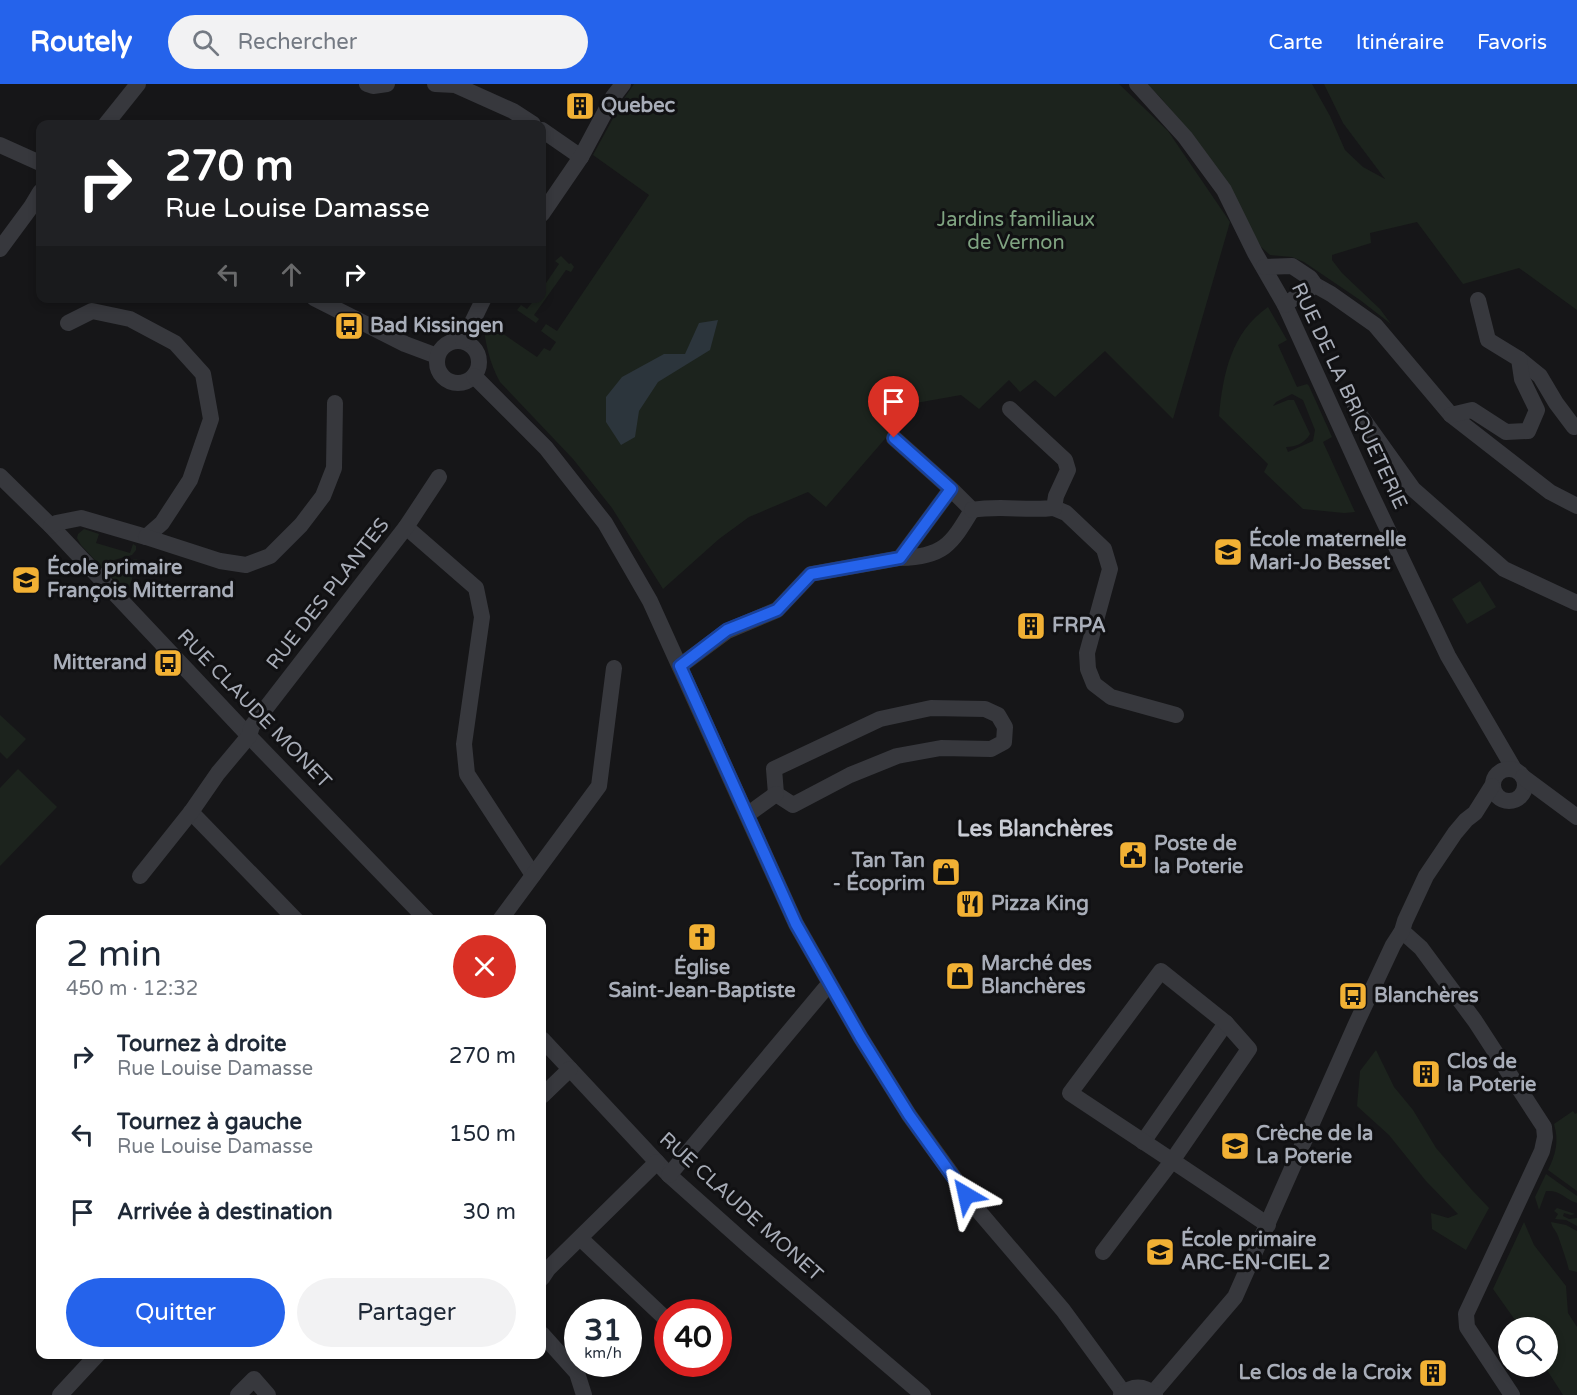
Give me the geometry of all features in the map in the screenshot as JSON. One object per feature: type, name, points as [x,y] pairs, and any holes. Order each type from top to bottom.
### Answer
[{"type":"street","points":[[109,120],[138,84]]},
{"type":"street","points":[[367,84],[373,86],[387,84]]},
{"type":"street","points":[[435,84],[454,85],[513,111],[527,120]]},
{"type":"street","points":[[546,208],[581,157],[613,97],[623,84]]},
{"type":"street","name":"RUE DE LA BRIQUETERIE","points":[[1137,84],[1185,137],[1224,190],[1285,305],[1448,656],[1495,735],[1518,773],[1571,813]]},
{"type":"street","points":[[546,133],[581,157]]},
{"type":"street","points":[[0,145],[36,161]]},
{"type":"street","points":[[0,249],[36,199]]},
{"type":"street","points":[[1264,267],[1292,266],[1310,278],[1315,285],[1375,326],[1451,415],[1550,492],[1577,506]]},
{"type":"street","points":[[1285,305],[1315,285]]},
{"type":"street","points":[[1478,300],[1488,340],[1519,359],[1540,376],[1574,427]]},
{"type":"street","points":[[324,303],[405,344],[437,356]]},
{"type":"street","points":[[463,341],[482,303]]},
{"type":"street","points":[[68,322],[92,311],[130,319],[175,343],[203,374],[211,419],[190,480],[162,523],[146,537]]},
{"type":"street","points":[[463,341],[475,349],[479,363],[478,370],[469,380],[457,383],[445,379],[438,369],[437,356],[447,344],[463,341]]},
{"type":"street","points":[[1451,415],[1472,410],[1506,432],[1528,431],[1538,410],[1522,380],[1519,359]]},
{"type":"street","points":[[474,376],[546,448],[605,523],[650,601],[796,924],[861,1038],[904,1108],[939,1158],[976,1208],[1063,1310],[1122,1394],[1138,1387],[1154,1394],[1234,1297],[1351,1035],[1426,876],[1466,819],[1474,813],[1513,800],[1524,790],[1525,781],[1518,773],[1504,769],[1474,813]]},
{"type":"street","points":[[51,526],[81,518],[220,561],[237,564],[246,565],[270,556],[302,525],[323,496],[334,468],[335,404]]},
{"type":"street","points":[[1355,408],[1413,489],[1504,569],[1577,603]]},
{"type":"street","points":[[1010,409],[1065,460],[1068,470],[1056,496],[1054,508]]},
{"type":"street","points":[[894,438],[972,510]]},
{"type":"street","name":"RUE CLAUDE MONET","points":[[0,476],[51,526],[422,915]]},
{"type":"street","name":"RUE DES PLANTES","points":[[140,876],[249,736],[252,726],[406,527],[438,477]]},
{"type":"street","points":[[900,558],[951,489]]},
{"type":"street","points":[[680,666],[727,630],[777,610],[811,574],[938,552],[956,535],[972,510],[989,507],[1033,510],[1054,508],[1066,513],[1104,549],[1110,569],[1087,653],[1088,669],[1094,684],[1111,696],[1176,715]]},
{"type":"street","points":[[406,527],[477,588],[482,617],[464,744],[467,774],[533,875]]},
{"type":"street","points":[[504,915],[599,786],[614,668]]},
{"type":"street","points":[[931,708],[985,709],[998,715],[1005,727],[1004,742],[991,749],[941,748],[897,756],[850,775],[793,805],[776,794],[774,769],[880,719],[931,708]]},
{"type":"street","name":"RUE DE LA BRIQUETERIE","points":[[1495,735],[1495,780]]},
{"type":"street","points":[[1495,780],[1493,791],[1497,796],[1501,800],[1513,800]]},
{"type":"street","points":[[747,815],[776,794]]},
{"type":"street","name":"RUE DE LA BRIQUETERIE","points":[[1513,800],[1571,813]]},
{"type":"street","points":[[191,812],[291,915]]},
{"type":"street","points":[[1402,931],[1421,948],[1475,1021],[1544,1127],[1545,1137],[1542,1151],[1466,1314],[1467,1327],[1512,1395]]},
{"type":"street","points":[[1103,1252],[1172,1161],[1249,1049],[1226,1023],[1161,971],[1070,1093],[1143,1142],[1172,1161],[1268,1225]]},
{"type":"street","points":[[669,1175],[830,984]]},
{"type":"street","points":[[1143,1142],[1226,1023]]},
{"type":"street","name":"RUE CLAUDE MONET","points":[[546,1043],[669,1175],[752,1250],[923,1395]]},
{"type":"street","points":[[546,1092],[570,1069]]},
{"type":"street","points":[[546,1274],[657,1162]]},
{"type":"street","points":[[580,1238],[654,1308]]},
{"type":"street","points":[[546,1338],[577,1373],[584,1395]]},
{"type":"street","points":[[60,1395],[93,1359]]},
{"type":"street","points":[[238,1395],[254,1379],[268,1395]]},
{"type":"green space","name":"Jardins familiaux de Vernon","points":[[634,84],[1119,84],[1168,131],[1230,222],[1173,419],[1105,351],[1055,397],[1035,380],[1020,392],[1009,380],[979,409],[961,395],[916,403],[826,507],[808,492],[749,517],[719,539],[663,589],[612,508],[573,459],[500,382],[488,352],[483,320],[537,357],[544,348],[550,351],[556,342],[541,331],[546,324],[557,331],[649,195],[593,155]]},
{"type":"green space","points":[[1147,84],[1312,84],[1345,150],[1363,167],[1385,179],[1343,123],[1324,84],[1577,84],[1577,310],[1519,268],[1463,284],[1417,222],[1370,233],[1371,243],[1332,255],[1332,260],[1342,273],[1380,309],[1391,324],[1304,262],[1292,257],[1270,255],[1261,247],[1202,147]]},
{"type":"green space","points":[[561,256],[574,267],[571,272],[566,270],[546,298],[546,283],[559,264],[555,261]]},
{"type":"green space","points":[[532,303],[543,303],[534,315],[539,319],[536,323],[517,310],[521,305],[527,309]]},
{"type":"green space","points":[[1268,307],[1287,340],[1278,345],[1297,387],[1307,384],[1309,386],[1332,437],[1323,442],[1355,512],[1303,509],[1264,472],[1268,464],[1219,416],[1223,385],[1231,356],[1245,329]],"holes":[[[1292,394],[1303,400],[1315,430],[1313,441],[1288,452],[1286,447],[1300,444],[1310,434],[1294,400],[1273,406]]]},
{"type":"green space","points":[[84,529],[99,534],[96,543],[130,553],[133,544],[136,550],[132,555],[114,560],[104,570],[77,538]]},
{"type":"green space","points":[[138,560],[128,591],[111,577],[116,564]]},
{"type":"green space","points":[[1480,581],[1496,607],[1467,624],[1452,599]]},
{"type":"green space","points":[[0,715],[26,739],[7,759],[0,752]]},
{"type":"green space","points":[[18,769],[57,807],[0,866],[0,788]]},
{"type":"green space","points":[[1376,1050],[1394,1087],[1413,1110],[1436,1148],[1489,1208],[1466,1250],[1432,1229],[1431,1213],[1448,1218],[1458,1214],[1426,1181],[1389,1135],[1357,1106],[1360,1071]]},
{"type":"green space","points":[[1573,1111],[1577,1113],[1577,1191],[1548,1170],[1556,1147],[1554,1124]]},
{"type":"green space","points":[[1546,1174],[1577,1196],[1577,1203],[1559,1193],[1546,1191],[1539,1210],[1535,1197]]},
{"type":"green space","points":[[1557,1208],[1575,1214],[1564,1213],[1563,1216],[1569,1219],[1577,1218],[1577,1226],[1566,1220],[1555,1219],[1558,1214],[1554,1211]]},
{"type":"green space","points":[[1524,1222],[1534,1245],[1566,1286],[1568,1313],[1577,1327],[1577,1395],[1563,1395],[1551,1377],[1558,1377],[1558,1317],[1513,1317],[1493,1289]]},
{"type":"green space","points":[[1551,1222],[1566,1225],[1577,1231],[1577,1272],[1569,1270]]},
{"type":"shaded area","points":[[718,320],[710,350],[658,382],[639,411],[635,437],[621,445],[606,422],[606,397],[622,377],[664,354],[685,354],[699,323]]},
{"type":"place","name":"Quebec","points":[[580,106]]},
{"type":"place","name":"Bad Kissingen","points":[[349,326]]},
{"type":"place","name":"École maternelle Mari-Jo Besset","points":[[1228,552]]},
{"type":"place","name":"École primaire François Mitterrand","points":[[26,580]]},
{"type":"place","name":"FRPA","points":[[1031,626]]},
{"type":"place","name":"Mitterand","points":[[168,663]]},
{"type":"place","name":"Poste de la Poterie","points":[[1133,855]]},
{"type":"place","name":"Tan Tan - Écoprim","points":[[946,872]]},
{"type":"place","name":"Pizza King","points":[[970,904]]},
{"type":"place","name":"Église Saint-Jean-Baptiste","points":[[702,937]]},
{"type":"place","name":"Marché des Blanchères","points":[[960,976]]},
{"type":"place","name":"Blanchères","points":[[1353,996]]},
{"type":"place","name":"Clos de la Poterie","points":[[1426,1074]]},
{"type":"place","name":"Crèche de la La Poterie","points":[[1235,1146]]},
{"type":"place","name":"École primaire ARC-EN-CIEL 2","points":[[1160,1252]]},
{"type":"place","name":"Le Clos de la Croix","points":[[1433,1373]]},
{"type":"district","name":"Les Blanchères","points":[[1035,829]]},
{"type":"route","points":[[894,438],[951,489],[900,558],[811,574],[777,610],[727,630],[680,666],[796,924],[861,1038],[909,1115],[966,1195]]}]
